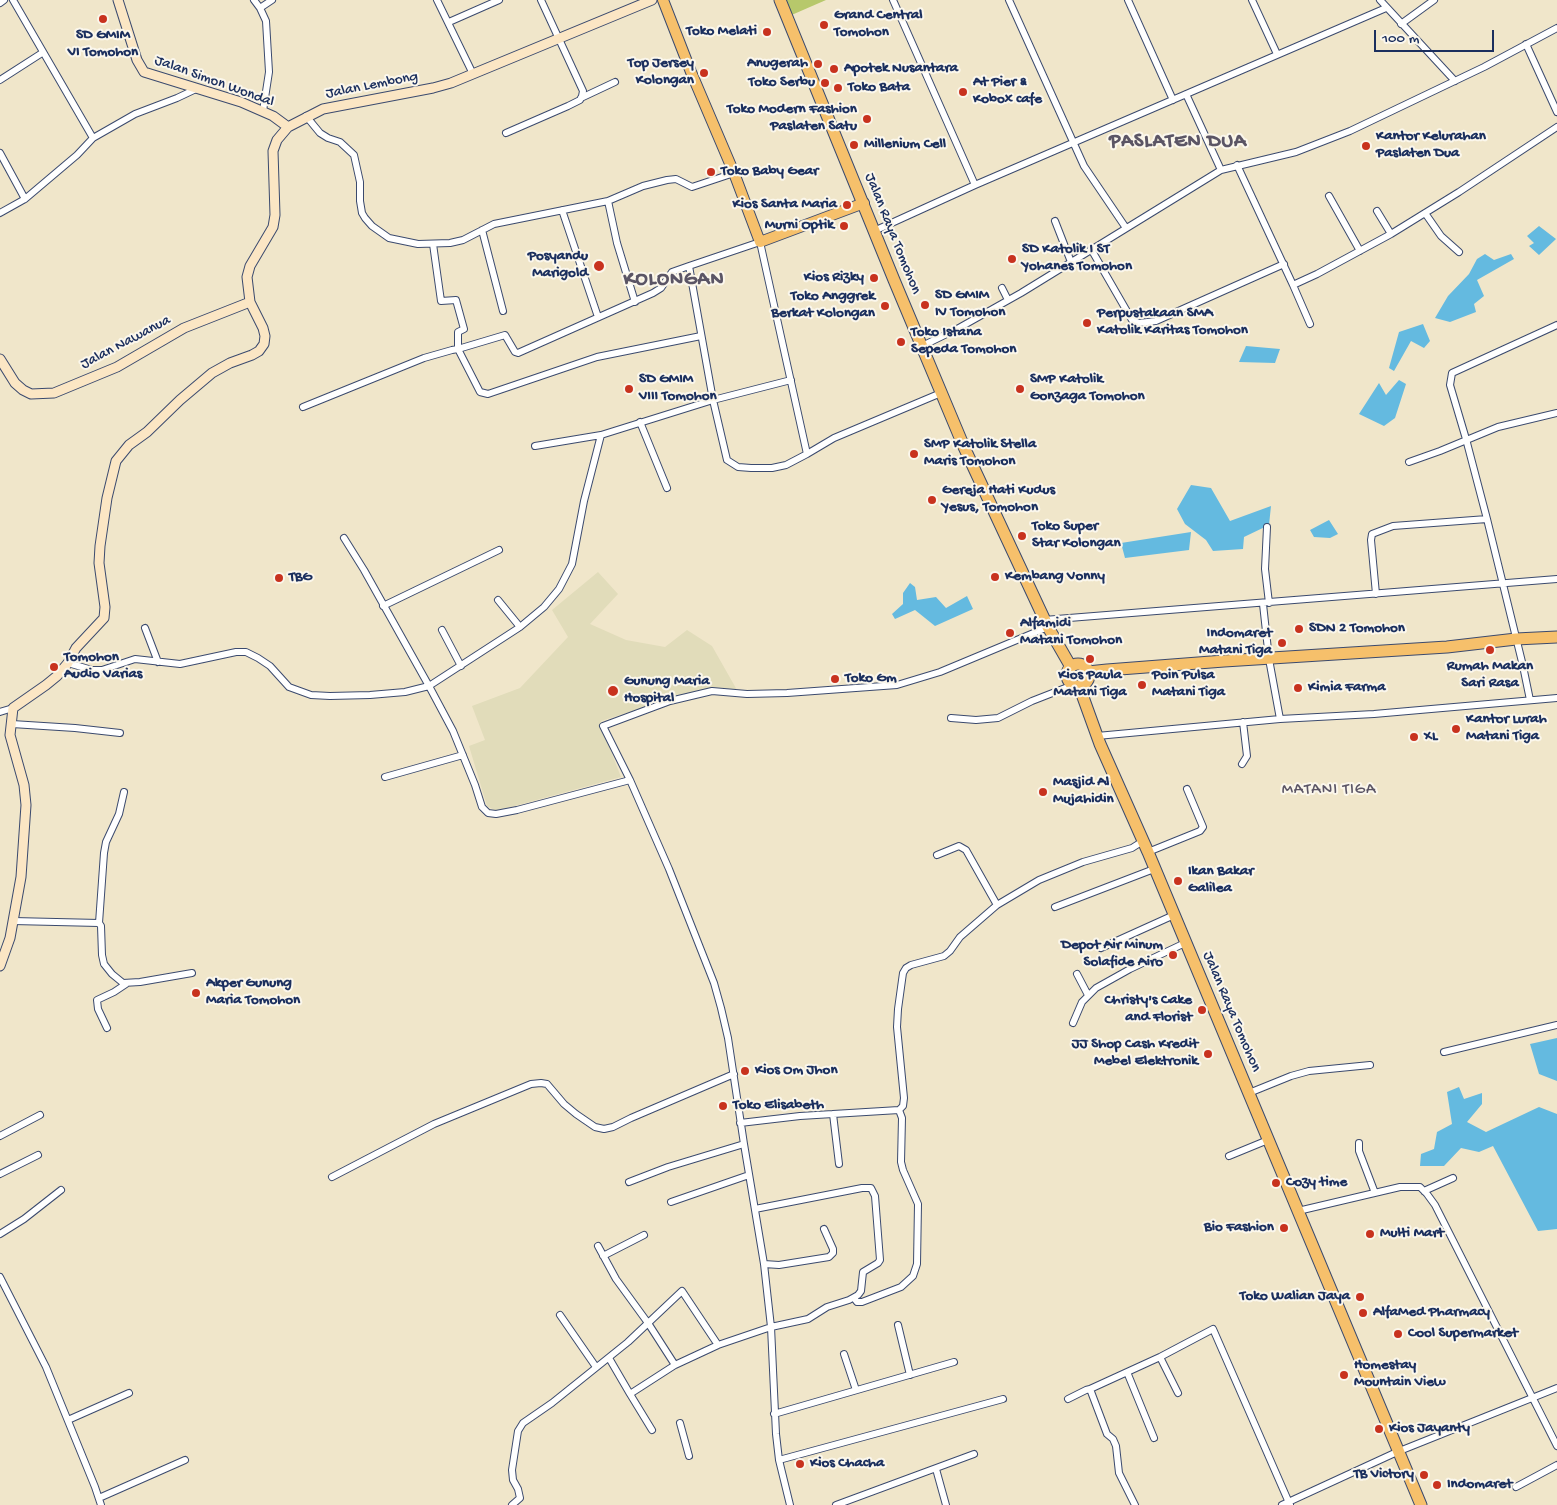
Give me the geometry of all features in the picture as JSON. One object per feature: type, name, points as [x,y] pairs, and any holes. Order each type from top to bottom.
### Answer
[{"type":"highway","name":"Jalan Raya Tomohon","points":[[780,0],[941,393],[1046,624],[1071,667],[1067,675],[1069,681],[1076,685],[1146,846],[1421,1505]]},
{"type":"highway","points":[[1088,672],[1448,647],[1516,639],[1557,637]]},
{"type":"highway","points":[[1071,667],[1076,665],[1082,666],[1088,672]]},
{"type":"highway","points":[[1076,685],[1087,681],[1088,672]]},
{"type":"main road","name":"Jalan Simon Wondal","points":[[118,0],[137,60],[144,72],[241,102],[263,112],[288,127]]},
{"type":"main road","name":"Jalan Lembong","points":[[13,708],[57,676],[68,663],[76,648],[104,618],[106,608],[99,563],[100,546],[107,498],[116,461],[129,445],[147,432],[212,373],[230,363],[252,356],[264,344],[263,328],[250,302],[247,277],[250,266],[273,227],[276,215],[273,151],[277,140],[288,127],[306,116],[330,107],[433,88],[473,74],[652,0]]},
{"type":"main road","points":[[664,0],[760,242],[864,203]]},
{"type":"main road","name":"Jalan Nawanua","points":[[0,359],[15,383],[23,390],[31,394],[54,393],[117,367],[184,328],[250,302]]},
{"type":"main road","points":[[0,966],[13,921],[21,877],[26,805],[24,785],[10,735],[13,708]]},
{"type":"street","points":[[0,2],[4,0]]},
{"type":"street","points":[[12,0],[92,138]]},
{"type":"street","points":[[254,0],[266,21],[268,72],[263,112]]},
{"type":"street","points":[[260,8],[272,0]]},
{"type":"street","points":[[437,0],[473,74]]},
{"type":"street","points":[[448,22],[499,0]]},
{"type":"street","points":[[541,0],[584,91],[581,98]]},
{"type":"street","points":[[893,0],[975,185]]},
{"type":"street","points":[[1009,0],[1088,174],[1126,228]]},
{"type":"street","points":[[1128,0],[1173,100]]},
{"type":"street","points":[[1252,0],[1276,54]]},
{"type":"street","points":[[1380,0],[1455,81]]},
{"type":"street","points":[[1401,24],[1434,0]]},
{"type":"street","points":[[874,231],[975,185],[1074,144],[1276,54],[1386,8]]},
{"type":"street","points":[[922,346],[957,329],[1008,300],[1221,170],[1296,152],[1350,131],[1455,81],[1557,28]]},
{"type":"street","points":[[1526,44],[1557,112]]},
{"type":"street","points":[[0,80],[42,52]]},
{"type":"street","points":[[506,132],[568,106],[615,82]]},
{"type":"street","points":[[0,212],[25,199],[70,162],[92,138],[135,114],[196,89]]},
{"type":"street","points":[[1186,94],[1221,170]]},
{"type":"street","points":[[306,116],[320,133],[340,142],[354,155],[358,168],[362,213],[372,226],[389,238],[418,244],[450,243],[463,240],[499,222],[608,201],[643,186],[658,182],[676,180],[692,187],[734,173]]},
{"type":"street","points":[[1293,285],[1391,234],[1557,127]]},
{"type":"street","points":[[0,153],[25,199]]},
{"type":"street","points":[[1237,165],[1310,324]]},
{"type":"street","points":[[1329,196],[1360,251]]},
{"type":"street","points":[[608,201],[617,243],[635,302]]},
{"type":"street","points":[[562,210],[598,317]]},
{"type":"street","points":[[1377,211],[1391,234]]},
{"type":"street","points":[[1425,212],[1441,236],[1459,252]]},
{"type":"street","points":[[1055,221],[1071,262]]},
{"type":"street","points":[[482,230],[503,311]]},
{"type":"street","points":[[303,407],[429,356],[506,335],[515,352],[518,353],[635,302],[660,288],[672,272],[760,242],[807,454]]},
{"type":"street","points":[[433,244],[442,300],[456,300],[464,329],[458,332],[458,349],[480,392],[488,394],[597,357],[701,336]]},
{"type":"street","points":[[1091,249],[1132,320],[1139,323],[1156,321],[1284,264]]},
{"type":"street","points":[[689,266],[713,400],[726,456],[730,463],[751,468],[772,468],[786,465],[834,438],[941,393]]},
{"type":"street","points":[[1002,288],[1008,300]]},
{"type":"street","points":[[1530,700],[1487,519],[1450,385],[1452,373],[1557,325]]},
{"type":"street","points":[[536,446],[601,435],[713,400],[791,380]]},
{"type":"street","points":[[1409,462],[1498,427],[1557,413]]},
{"type":"street","points":[[640,422],[667,488]]},
{"type":"street","points":[[68,663],[92,670],[102,670],[135,660],[180,664],[226,653],[246,652],[270,666],[289,687],[311,695],[370,695],[406,692],[430,686],[520,627],[544,607],[559,589],[572,564],[584,501],[597,444],[601,435]]},
{"type":"street","points":[[1376,594],[1372,534],[1393,526],[1487,519]]},
{"type":"street","points":[[1267,528],[1265,569],[1269,659],[1280,719]]},
{"type":"street","points":[[344,538],[430,686],[464,755],[482,807],[491,814],[517,810],[630,780]]},
{"type":"street","points":[[383,606],[499,550]]},
{"type":"street","points":[[790,1505],[779,1460],[774,1414],[771,1327],[764,1264],[740,1123],[728,1038],[714,983],[670,868],[603,726],[670,702],[712,691],[779,694],[897,685],[940,672],[1046,624],[1266,603],[1503,585],[1557,579]]},
{"type":"street","points":[[498,600],[520,627]]},
{"type":"street","points":[[145,628],[158,662]]},
{"type":"street","points":[[442,630],[461,666]]},
{"type":"street","points":[[951,718],[976,720],[998,718],[1032,701],[1076,685]]},
{"type":"street","points":[[1097,736],[1243,722],[1374,714],[1557,698]]},
{"type":"street","points":[[0,712],[13,708]]},
{"type":"street","points":[[1242,764],[1248,756],[1243,722]]},
{"type":"street","points":[[12,724],[75,728],[120,734]]},
{"type":"street","points":[[385,777],[464,755]]},
{"type":"street","points":[[740,1123],[899,1110],[903,1106],[904,1098],[897,1027],[903,972],[906,968],[944,956],[969,928],[997,905],[1039,880],[1083,862],[1200,831],[1203,827],[1187,789]]},
{"type":"street","points":[[124,792],[119,814],[106,842],[99,923],[101,926],[104,964],[115,978],[126,984]]},
{"type":"street","points":[[937,855],[959,846],[966,850],[997,905]]},
{"type":"street","points":[[1055,907],[1154,869]]},
{"type":"street","points":[[1101,948],[1174,915]]},
{"type":"street","points":[[13,921],[99,923]]},
{"type":"street","points":[[1073,1023],[1082,1002],[1096,988],[1185,943]]},
{"type":"street","points":[[108,1028],[98,1009],[97,1000],[126,984],[192,973]]},
{"type":"street","points":[[1077,974],[1088,994]]},
{"type":"street","points":[[1444,1052],[1557,1025]]},
{"type":"street","points":[[1249,1093],[1291,1076],[1309,1071],[1370,1066]]},
{"type":"street","points":[[332,1177],[434,1124],[531,1084],[547,1084],[564,1104],[576,1114],[595,1127],[604,1129],[613,1127],[734,1074]]},
{"type":"street","points":[[854,1298],[857,1302],[862,1302],[900,1287],[913,1276],[917,1264],[918,1204],[901,1162],[902,1118],[899,1110]]},
{"type":"street","points":[[833,1114],[839,1164]]},
{"type":"street","points":[[0,1136],[40,1115]]},
{"type":"street","points":[[1229,1156],[1268,1140]]},
{"type":"street","points":[[1358,1143],[1374,1193]]},
{"type":"street","points":[[629,1182],[668,1167],[744,1144]]},
{"type":"street","points":[[0,1174],[38,1155]]},
{"type":"street","points":[[671,1202],[749,1175]]},
{"type":"street","points":[[1424,1191],[1453,1178]]},
{"type":"street","points":[[1298,1211],[1374,1193],[1410,1186],[1420,1187],[1435,1204],[1557,1446]]},
{"type":"street","points":[[630,1394],[675,1365],[718,1345],[771,1327],[808,1319],[827,1307],[854,1298],[861,1290],[862,1272],[878,1263],[881,1256],[875,1196],[870,1188],[755,1209]]},
{"type":"street","points":[[0,1234],[24,1219],[61,1190]]},
{"type":"street","points":[[764,1264],[779,1265],[829,1257],[833,1253],[833,1249],[824,1229]]},
{"type":"street","points":[[603,1256],[644,1235]]},
{"type":"street","points":[[598,1246],[616,1279],[675,1365]]},
{"type":"street","points":[[0,1277],[46,1367],[100,1502],[185,1460]]},
{"type":"street","points":[[512,1505],[520,1498],[512,1475],[520,1427],[609,1358],[682,1292],[718,1345]]},
{"type":"street","points":[[560,1315],[596,1367]]},
{"type":"street","points":[[898,1325],[910,1375]]},
{"type":"street","points":[[1068,1399],[1160,1357],[1213,1329],[1289,1504]]},
{"type":"street","points":[[844,1354],[856,1390]]},
{"type":"street","points":[[1160,1357],[1178,1393]]},
{"type":"street","points":[[609,1358],[652,1430]]},
{"type":"street","points":[[774,1414],[954,1362]]},
{"type":"street","points":[[1127,1372],[1154,1438]]},
{"type":"street","points":[[1282,1505],[1289,1504],[1398,1452],[1557,1388]]},
{"type":"street","points":[[1090,1389],[1107,1434],[1113,1439],[1116,1446],[1119,1474],[1135,1505]]},
{"type":"street","points":[[68,1420],[129,1393]]},
{"type":"street","points":[[779,1460],[1003,1399]]},
{"type":"street","points":[[680,1423],[689,1456]]},
{"type":"street","points":[[836,1505],[974,1454]]},
{"type":"street","points":[[1516,1486],[1557,1465]]},
{"type":"street","points":[[936,1469],[946,1505]]},
{"type":"shaded area","name":"Gunung Maria Hospital","points":[[598,572],[618,594],[590,624],[626,640],[665,647],[687,630],[712,646],[737,690],[693,692],[601,721],[621,777],[496,811],[487,806],[469,746],[485,740],[472,706],[520,688],[568,637],[552,610]]},
{"type":"green space","points":[[780,0],[826,0],[787,17]]},
{"type":"water","points":[[1539,226],[1556,239],[1539,255],[1529,246],[1534,243],[1527,236]]},
{"type":"water","points":[[1485,254],[1494,260],[1511,254],[1514,259],[1477,280],[1484,296],[1474,304],[1476,312],[1450,322],[1435,318],[1448,296],[1469,274],[1477,259]]},
{"type":"water","points":[[1423,324],[1430,341],[1424,348],[1411,341],[1394,371],[1389,368],[1399,332]]},
{"type":"water","points":[[1246,346],[1280,349],[1275,363],[1239,362]]},
{"type":"water","points":[[1399,380],[1406,384],[1395,418],[1384,426],[1359,414],[1379,383],[1386,395]]},
{"type":"water","points":[[1191,485],[1211,488],[1230,521],[1271,506],[1269,525],[1244,537],[1243,549],[1213,551],[1206,540],[1185,524],[1177,509]]},
{"type":"water","points":[[1329,520],[1338,534],[1330,538],[1314,537],[1310,530]]},
{"type":"water","points":[[1191,532],[1189,550],[1125,558],[1121,543]]},
{"type":"water","points":[[910,583],[915,587],[917,600],[936,597],[946,608],[967,596],[973,609],[935,626],[915,610],[895,619],[892,614],[903,604],[903,593]]},
{"type":"water","points":[[1557,1038],[1557,1081],[1539,1074],[1530,1044]]},
{"type":"water","points":[[1459,1087],[1464,1099],[1482,1093],[1482,1104],[1467,1122],[1486,1132],[1539,1107],[1557,1114],[1557,1229],[1538,1231],[1493,1146],[1479,1152],[1461,1148],[1444,1166],[1420,1166],[1421,1154],[1434,1149],[1437,1132],[1452,1124],[1447,1092]]},
{"type":"place","name":"SD GMIM VI Tomohon","points":[[103,19]]},
{"type":"place","name":"Grand Central Tomohon","points":[[824,25]]},
{"type":"place","name":"Toko Melati","points":[[767,32]]},
{"type":"place","name":"Anugerah","points":[[818,64]]},
{"type":"place","name":"Apotek Nusantara","points":[[834,69]]},
{"type":"place","name":"Top Jersey Kolongan","points":[[704,73]]},
{"type":"place","name":"Toko Serbu","points":[[825,83]]},
{"type":"place","name":"Toko Bata","points":[[838,88]]},
{"type":"place","name":"At Pier & Kobox cafe","points":[[963,92]]},
{"type":"place","name":"Toko Modern Fashion Paslaten Satu","points":[[867,119]]},
{"type":"place","name":"Millenium Cell","points":[[854,145]]},
{"type":"place","name":"Kantor Kelurahan Paslaten Dua","points":[[1366,146]]},
{"type":"place","name":"Toko Baby Gear","points":[[711,172]]},
{"type":"place","name":"Kios Santa Maria","points":[[847,205]]},
{"type":"place","name":"Murni Optik","points":[[844,226]]},
{"type":"place","name":"SD Katolik I ST Yohanes Tomohon","points":[[1012,259]]},
{"type":"place","name":"Posyandu Marigold","points":[[599,266]]},
{"type":"place","name":"Kios Rizky","points":[[874,278]]},
{"type":"place","name":"SD GMIM IV Tomohon","points":[[925,305]]},
{"type":"place","name":"Toko Anggrek Berkat Kolongan","points":[[885,306]]},
{"type":"place","name":"Perpustakaan SMA Katolik Karitas Tomohon","points":[[1087,323]]},
{"type":"place","name":"Toko Istana Sepeda Tomohon","points":[[901,342]]},
{"type":"place","name":"SD GMIM VIII Tomohon","points":[[629,389]]},
{"type":"place","name":"SMP Katolik Gonzaga Tomohon","points":[[1020,389]]},
{"type":"place","name":"SMP Katolik Stella Maris Tomohon","points":[[914,454]]},
{"type":"place","name":"Gereja Hati Kudus Yesus, Tomohon","points":[[932,500]]},
{"type":"place","name":"Toko Super Star Kolongan","points":[[1022,536]]},
{"type":"place","name":"Kembang Vonny","points":[[995,577]]},
{"type":"place","name":"TBG","points":[[279,578]]},
{"type":"place","name":"SDN 2 Tomohon","points":[[1299,629]]},
{"type":"place","name":"Alfamidi Matani Tomohon","points":[[1010,633]]},
{"type":"place","name":"Indomaret Matani Tiga","points":[[1282,643]]},
{"type":"place","name":"Rumah Makan Sari Rasa","points":[[1490,650]]},
{"type":"place","name":"Kios Paula Matani Tiga","points":[[1090,659]]},
{"type":"place","name":"Tomohon Audio Varias","points":[[54,667]]},
{"type":"place","name":"Toko Gm","points":[[835,679]]},
{"type":"place","name":"Poin Pulsa Matani Tiga","points":[[1142,685]]},
{"type":"place","name":"Kimia Farma","points":[[1298,688]]},
{"type":"place","name":"Gunung Maria Hospital","points":[[613,691]]},
{"type":"place","name":"Kantor Lurah Matani Tiga","points":[[1456,729]]},
{"type":"place","name":"XL","points":[[1414,737]]},
{"type":"place","name":"Masjid Al Mujahidin","points":[[1043,792]]},
{"type":"place","name":"Ikan Bakar Galilea","points":[[1178,881]]},
{"type":"place","name":"Depot Air Minum Solafide Airo","points":[[1173,955]]},
{"type":"place","name":"Akper Gunung Maria Tomohon","points":[[196,993]]},
{"type":"place","name":"Christy's Cake and Florist","points":[[1202,1010]]},
{"type":"place","name":"JJ Shop Cash Kredit Mebel Elektronik","points":[[1208,1054]]},
{"type":"place","name":"Kios Om Jhon","points":[[745,1071]]},
{"type":"place","name":"Toko Elisabeth","points":[[723,1106]]},
{"type":"place","name":"Cozy time","points":[[1276,1183]]},
{"type":"place","name":"Bio Fashion","points":[[1284,1228]]},
{"type":"place","name":"Multi Mart","points":[[1370,1234]]},
{"type":"place","name":"Toko Walian Jaya","points":[[1360,1297]]},
{"type":"place","name":"AlfaMed Pharmacy","points":[[1363,1313]]},
{"type":"place","name":"Cool Supermarket","points":[[1398,1334]]},
{"type":"place","name":"Homestay Mountain View","points":[[1344,1375]]},
{"type":"place","name":"Kios Jayanty","points":[[1379,1429]]},
{"type":"place","name":"Kios Chacha","points":[[800,1464]]},
{"type":"place","name":"TB Victory","points":[[1424,1475]]},
{"type":"place","name":"Indomaret","points":[[1437,1485]]},
{"type":"district","name":"PASLATEN DUA","points":[[1178,143]]},
{"type":"district","name":"KOLONGAN","points":[[674,281]]},
{"type":"district","name":"MATANI TIGA","points":[[1329,791]]}]
